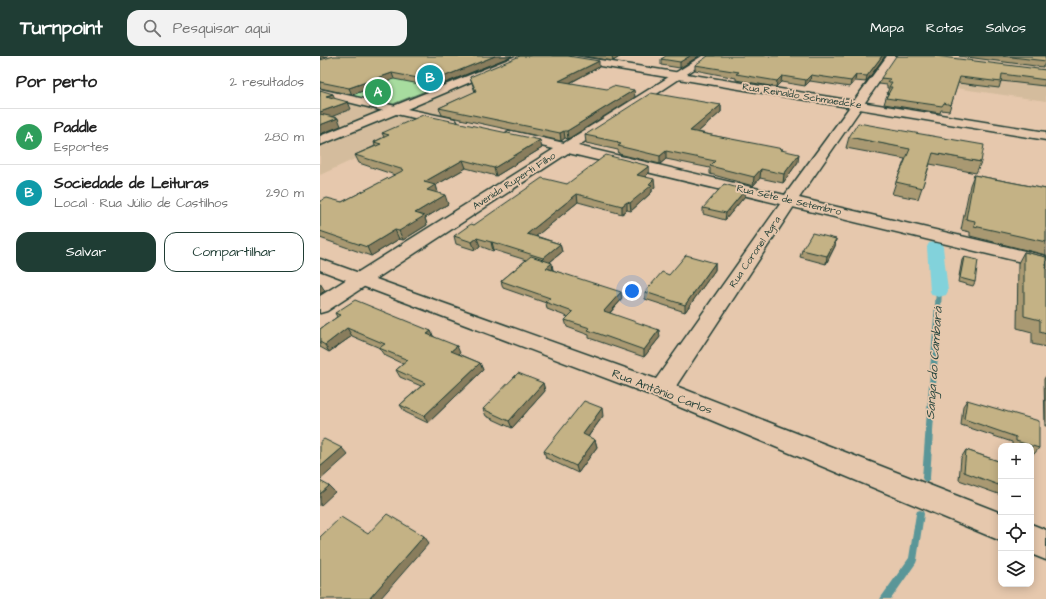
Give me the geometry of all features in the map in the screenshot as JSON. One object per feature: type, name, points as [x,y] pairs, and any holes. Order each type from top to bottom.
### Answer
[{"type":"street","points":[[320,141],[524,56]]},
{"type":"street","name":"Rua Reinaldo Schmaedcke","points":[[558,56],[1046,136]]},
{"type":"street","name":"Avenida Ruperti Filho","points":[[320,306],[709,56]]},
{"type":"street","name":"Rua Coronel Agra","points":[[661,390],[790,200],[892,56]]},
{"type":"street","points":[[320,92],[465,125]]},
{"type":"street","name":"Rua Sete de Setembro","points":[[496,132],[566,147],[1046,262]]},
{"type":"street","name":"Rua Antônio Carlos","points":[[320,264],[661,390],[998,526]]},
{"type":"street","points":[[1034,540],[1046,545]]},
{"type":"shaded area","points":[[320,56],[578,56],[320,175]]},
{"type":"shaded area","points":[[733,56],[1046,56],[1046,101]]},
{"type":"green space","points":[[480,69],[393,104],[348,95],[379,83],[367,80]]},
{"type":"building","points":[[334,56],[495,56],[433,81],[392,73],[349,88],[320,82],[320,60]]},
{"type":"building","points":[[520,56],[568,56],[599,61],[559,81],[607,89],[613,86],[634,90],[567,131],[560,133],[439,108],[476,91],[470,77]]},
{"type":"building","points":[[666,56],[690,56],[680,62],[661,59]]},
{"type":"building","points":[[708,56],[882,56],[867,76],[856,75],[851,81],[811,75],[806,80],[782,76],[777,81],[736,74],[739,72],[695,65]]},
{"type":"building","points":[[896,56],[935,56],[1046,70],[1046,80],[1002,74],[1001,82],[960,77],[951,105],[944,103],[942,106],[886,98],[892,87],[889,87],[892,82],[888,82],[890,79],[881,78]]},
{"type":"building","points":[[1003,56],[1045,56],[1046,61]]},
{"type":"building","points":[[320,90],[333,94],[326,96],[348,102],[320,112]]},
{"type":"building","points":[[651,93],[721,105],[690,131],[783,149],[781,150],[799,154],[784,174],[761,169],[754,177],[710,166],[715,161],[666,151],[660,156],[618,146],[621,144],[617,143],[618,142],[585,135]]},
{"type":"building","points":[[320,114],[338,118],[320,125]]},
{"type":"building","points":[[423,115],[540,140],[494,168],[463,160],[424,182],[435,185],[427,190],[445,195],[415,213],[424,216],[399,231],[395,230],[367,247],[320,231],[320,201],[327,198],[342,202],[404,170],[355,155],[381,144],[374,142],[389,135],[382,133]]},
{"type":"building","points":[[858,123],[984,145],[981,162],[933,153],[922,188],[896,182],[910,149],[849,137]]},
{"type":"building","points":[[606,155],[649,166],[637,175],[654,179],[649,184],[652,185],[630,203],[627,202],[622,206],[577,194],[527,234],[560,244],[543,258],[477,238],[472,242],[454,236],[471,224],[474,225],[542,178],[567,184]]},
{"type":"building","points":[[974,175],[1046,189],[1046,242],[974,226],[975,221],[966,219]]},
{"type":"building","points":[[724,184],[745,190],[726,213],[703,208]]},
{"type":"building","points":[[812,233],[836,239],[827,256],[802,250]]},
{"type":"building","points":[[1024,252],[1046,257],[1046,334],[1040,332],[1040,320],[1024,316]]},
{"type":"building","points":[[686,255],[715,263],[685,305],[645,292],[662,272],[669,275]]},
{"type":"building","points":[[531,256],[552,263],[546,268],[621,292],[604,311],[659,330],[644,350],[588,330],[590,328],[565,320],[573,312],[545,302],[550,298],[501,281]]},
{"type":"building","points":[[964,257],[978,260],[975,282],[960,278]]},
{"type":"building","points":[[355,300],[431,331],[427,334],[457,346],[451,351],[480,363],[424,416],[400,405],[425,383],[396,370],[408,360],[379,348],[385,344],[347,328],[325,345],[320,342],[320,329],[340,315],[335,313]]},
{"type":"building","points":[[518,373],[543,383],[509,421],[483,409]]},
{"type":"building","points":[[967,400],[1039,421],[1039,448],[1034,446],[1034,443],[1023,443],[1016,441],[1016,437],[964,419]]},
{"type":"building","points":[[584,401],[602,408],[583,434],[595,440],[576,466],[544,451]]},
{"type":"building","points":[[324,439],[342,448],[320,467],[320,442]]},
{"type":"building","points":[[966,450],[998,461],[998,485],[964,472]]},
{"type":"building","points":[[320,481],[329,486],[320,494]]},
{"type":"building","points":[[387,514],[424,536],[369,599],[320,599],[320,537],[341,517],[368,534]]},
{"type":"waterway","name":"Sanga do Cambará","points":[[935,247],[939,291]]},
{"type":"waterway","name":"Sanga do Cambará","points":[[926,478],[939,291]]},
{"type":"waterway","name":"Sanga do Cambará","points":[[885,599],[913,560],[920,514]]},
{"type":"place","name":"Sociedade de Leituras","points":[[430,78]]},
{"type":"place","name":"Paddle","points":[[378,92]]}]
